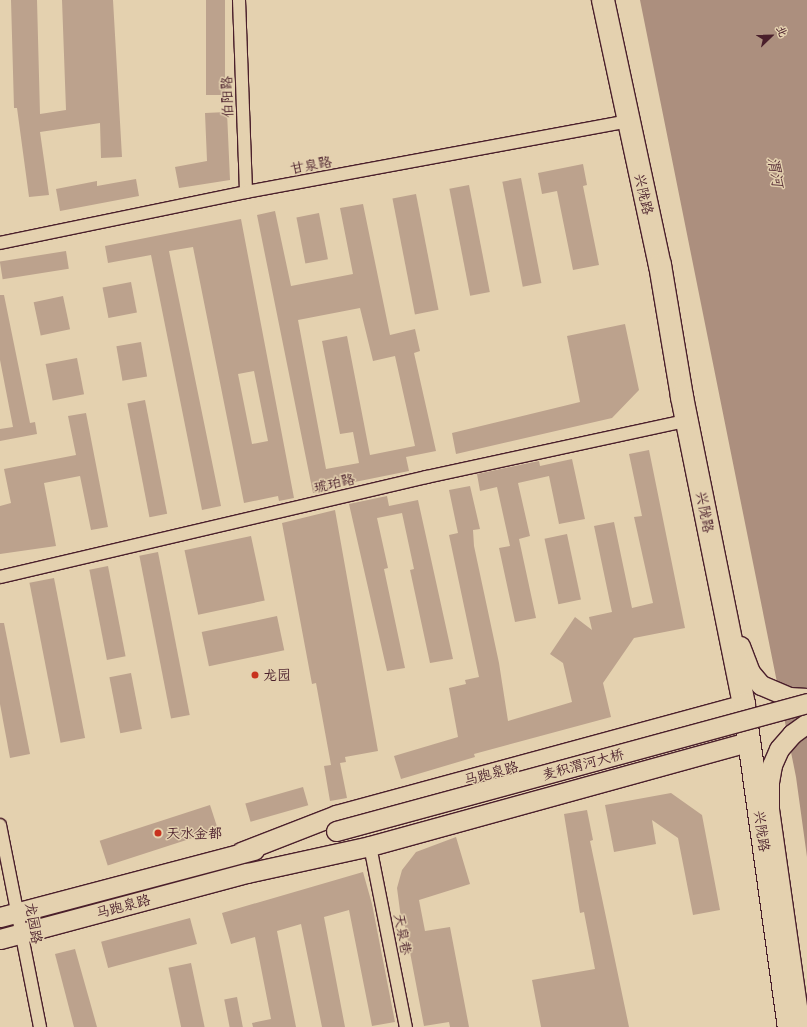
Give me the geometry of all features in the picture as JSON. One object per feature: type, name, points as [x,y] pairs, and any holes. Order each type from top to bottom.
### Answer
[{"type":"highway","name":"兴陇路","points":[[591,0],[660,266],[737,705],[789,1027]]},
{"type":"highway","name":"兴陇路","points":[[603,0],[622,122],[676,423],[737,705]]},
{"type":"highway","name":"兴陇路","points":[[743,743],[777,1027]]},
{"type":"main road","points":[[660,266],[692,395],[742,655],[750,672],[774,692],[789,697],[807,698]]},
{"type":"main road","name":"麦积渭河大桥","points":[[337,836],[807,703]]},
{"type":"main road","name":"马跑泉路","points":[[241,852],[336,815],[737,705]]},
{"type":"main road","name":"麦积渭河大桥","points":[[337,836],[807,712]]},
{"type":"main road","points":[[800,1027],[770,808],[769,782],[772,765],[779,749],[792,734],[807,723]]},
{"type":"main road","name":"马跑泉路","points":[[0,939],[247,873],[370,846],[743,743]]},
{"type":"main road","name":"马跑泉路","points":[[9,915],[241,852],[337,836]]},
{"type":"main road","name":"马跑泉路","points":[[247,873],[337,836]]},
{"type":"street","name":"伯阳路","points":[[239,0],[246,192]]},
{"type":"street","name":"甘泉路","points":[[0,243],[246,192],[622,122]]},
{"type":"street","name":"琥珀路","points":[[0,577],[426,477],[676,423]]},
{"type":"street","name":"龙园路","points":[[0,825],[9,915],[20,934],[40,1027]]},
{"type":"street","name":"天泉巷","points":[[370,846],[406,1027]]},
{"type":"water","name":"渭河","points":[[640,0],[807,0],[807,857],[796,777]]},
{"type":"building","points":[[11,0],[37,0],[40,114],[66,110],[62,0],[113,0],[122,157],[101,158],[100,123],[40,132],[49,195],[29,197],[17,108],[14,108]]},
{"type":"building","points":[[206,0],[225,0],[225,95],[206,95]]},
{"type":"building","points":[[227,112],[230,180],[179,188],[175,167],[207,161],[205,113]]},
{"type":"building","points":[[583,164],[587,185],[583,186],[599,265],[573,270],[557,191],[542,194],[538,173]]},
{"type":"building","points":[[521,178],[541,283],[523,287],[502,182]]},
{"type":"building","points":[[136,179],[139,196],[60,211],[56,189],[97,181],[97,186]]},
{"type":"building","points":[[469,185],[490,292],[470,296],[449,189]]},
{"type":"building","points":[[416,194],[439,310],[415,314],[392,199]]},
{"type":"building","points":[[363,204],[390,335],[415,329],[420,351],[414,353],[436,451],[406,457],[409,471],[330,487],[330,490],[313,493],[257,215],[275,211],[291,286],[353,274],[340,208]],"holes":[[[360,308],[373,361],[395,356],[415,446],[370,455],[347,336],[322,341],[340,434],[353,432],[359,463],[326,469],[298,320]]]},
{"type":"building","points":[[319,213],[328,259],[305,264],[296,217]]},
{"type":"building","points":[[241,219],[294,498],[279,501],[278,496],[244,503],[193,247],[169,251],[221,506],[202,510],[151,255],[108,263],[105,246]],"holes":[[[254,371],[268,441],[252,444],[238,374]]]},
{"type":"building","points":[[66,251],[69,269],[3,279],[0,261]]},
{"type":"building","points":[[131,282],[137,312],[108,318],[103,288]]},
{"type":"building","points":[[0,295],[4,295],[30,423],[35,422],[37,434],[0,441],[0,429],[13,427],[0,360]]},
{"type":"building","points":[[63,296],[70,329],[41,335],[34,302]]},
{"type":"building","points":[[625,324],[639,390],[612,418],[456,454],[452,433],[580,402],[567,336]]},
{"type":"building","points":[[141,342],[147,376],[122,381],[116,346]]},
{"type":"building","points":[[77,358],[84,394],[53,400],[46,364]]},
{"type":"building","points":[[145,400],[167,514],[149,517],[127,403]]},
{"type":"building","points":[[86,413],[108,527],[91,530],[80,476],[44,483],[56,546],[0,554],[0,506],[11,503],[4,469],[76,455],[68,416]]},
{"type":"building","points":[[649,450],[685,628],[634,638],[603,683],[611,717],[474,754],[475,757],[401,779],[394,756],[458,737],[449,688],[466,684],[465,680],[479,677],[449,535],[458,533],[449,490],[470,486],[480,529],[473,530],[474,546],[499,663],[508,721],[572,702],[563,663],[550,654],[575,617],[592,630],[589,617],[612,612],[594,526],[614,522],[632,608],[653,603],[634,517],[642,516],[629,454]]},
{"type":"building","points":[[572,459],[585,519],[559,524],[549,476],[518,483],[530,536],[519,539],[536,618],[515,622],[499,548],[510,546],[497,487],[480,491],[477,474],[539,461],[540,466]]},
{"type":"building","points":[[387,496],[389,506],[418,500],[453,659],[430,663],[410,570],[414,569],[402,513],[377,518],[388,568],[384,569],[405,668],[387,671],[349,504]]},
{"type":"building","points":[[335,510],[378,751],[345,757],[346,762],[340,763],[347,798],[330,801],[324,766],[331,765],[316,683],[312,684],[282,523]]},
{"type":"building","points":[[567,534],[581,600],[558,604],[545,539]]},
{"type":"building","points":[[251,536],[265,601],[198,615],[184,550]]},
{"type":"building","points":[[158,552],[190,715],[171,719],[139,556]]},
{"type":"building","points":[[108,566],[126,656],[107,660],[89,570]]},
{"type":"building","points":[[54,578],[85,738],[61,743],[29,583]]},
{"type":"building","points":[[277,616],[284,650],[209,666],[202,632]]},
{"type":"building","points":[[0,623],[4,623],[30,754],[10,758],[0,704]]},
{"type":"building","points":[[131,673],[142,729],[120,733],[109,677]]},
{"type":"building","points":[[303,787],[308,805],[251,822],[245,804]]},
{"type":"building","points":[[671,793],[702,815],[720,910],[693,915],[678,838],[652,820],[656,844],[614,852],[605,805]]},
{"type":"building","name":"天水金都","points":[[210,805],[218,830],[108,866],[100,841]]},
{"type":"building","points":[[587,810],[593,840],[590,841],[629,1027],[541,1027],[532,980],[595,969],[584,912],[580,913],[564,814]]},
{"type":"building","points":[[456,837],[470,884],[419,900],[425,931],[450,927],[469,1027],[450,1027],[449,1022],[424,1026],[405,926],[402,926],[397,888],[402,870],[416,852]]},
{"type":"building","points":[[363,872],[372,904],[395,1022],[372,1026],[349,910],[324,917],[345,1027],[322,1027],[301,924],[277,931],[296,1027],[253,1027],[252,1023],[271,1019],[255,937],[231,944],[222,913]]},
{"type":"building","points":[[190,918],[197,944],[108,968],[101,942]]},
{"type":"building","points":[[75,949],[97,1027],[74,1027],[55,954]]},
{"type":"building","points":[[191,963],[205,1027],[181,1027],[169,968]]},
{"type":"building","points":[[237,997],[243,1027],[230,1027],[224,999]]},
{"type":"place","name":"龙园","points":[[255,675]]},
{"type":"place","name":"天水金都","points":[[158,833]]}]
